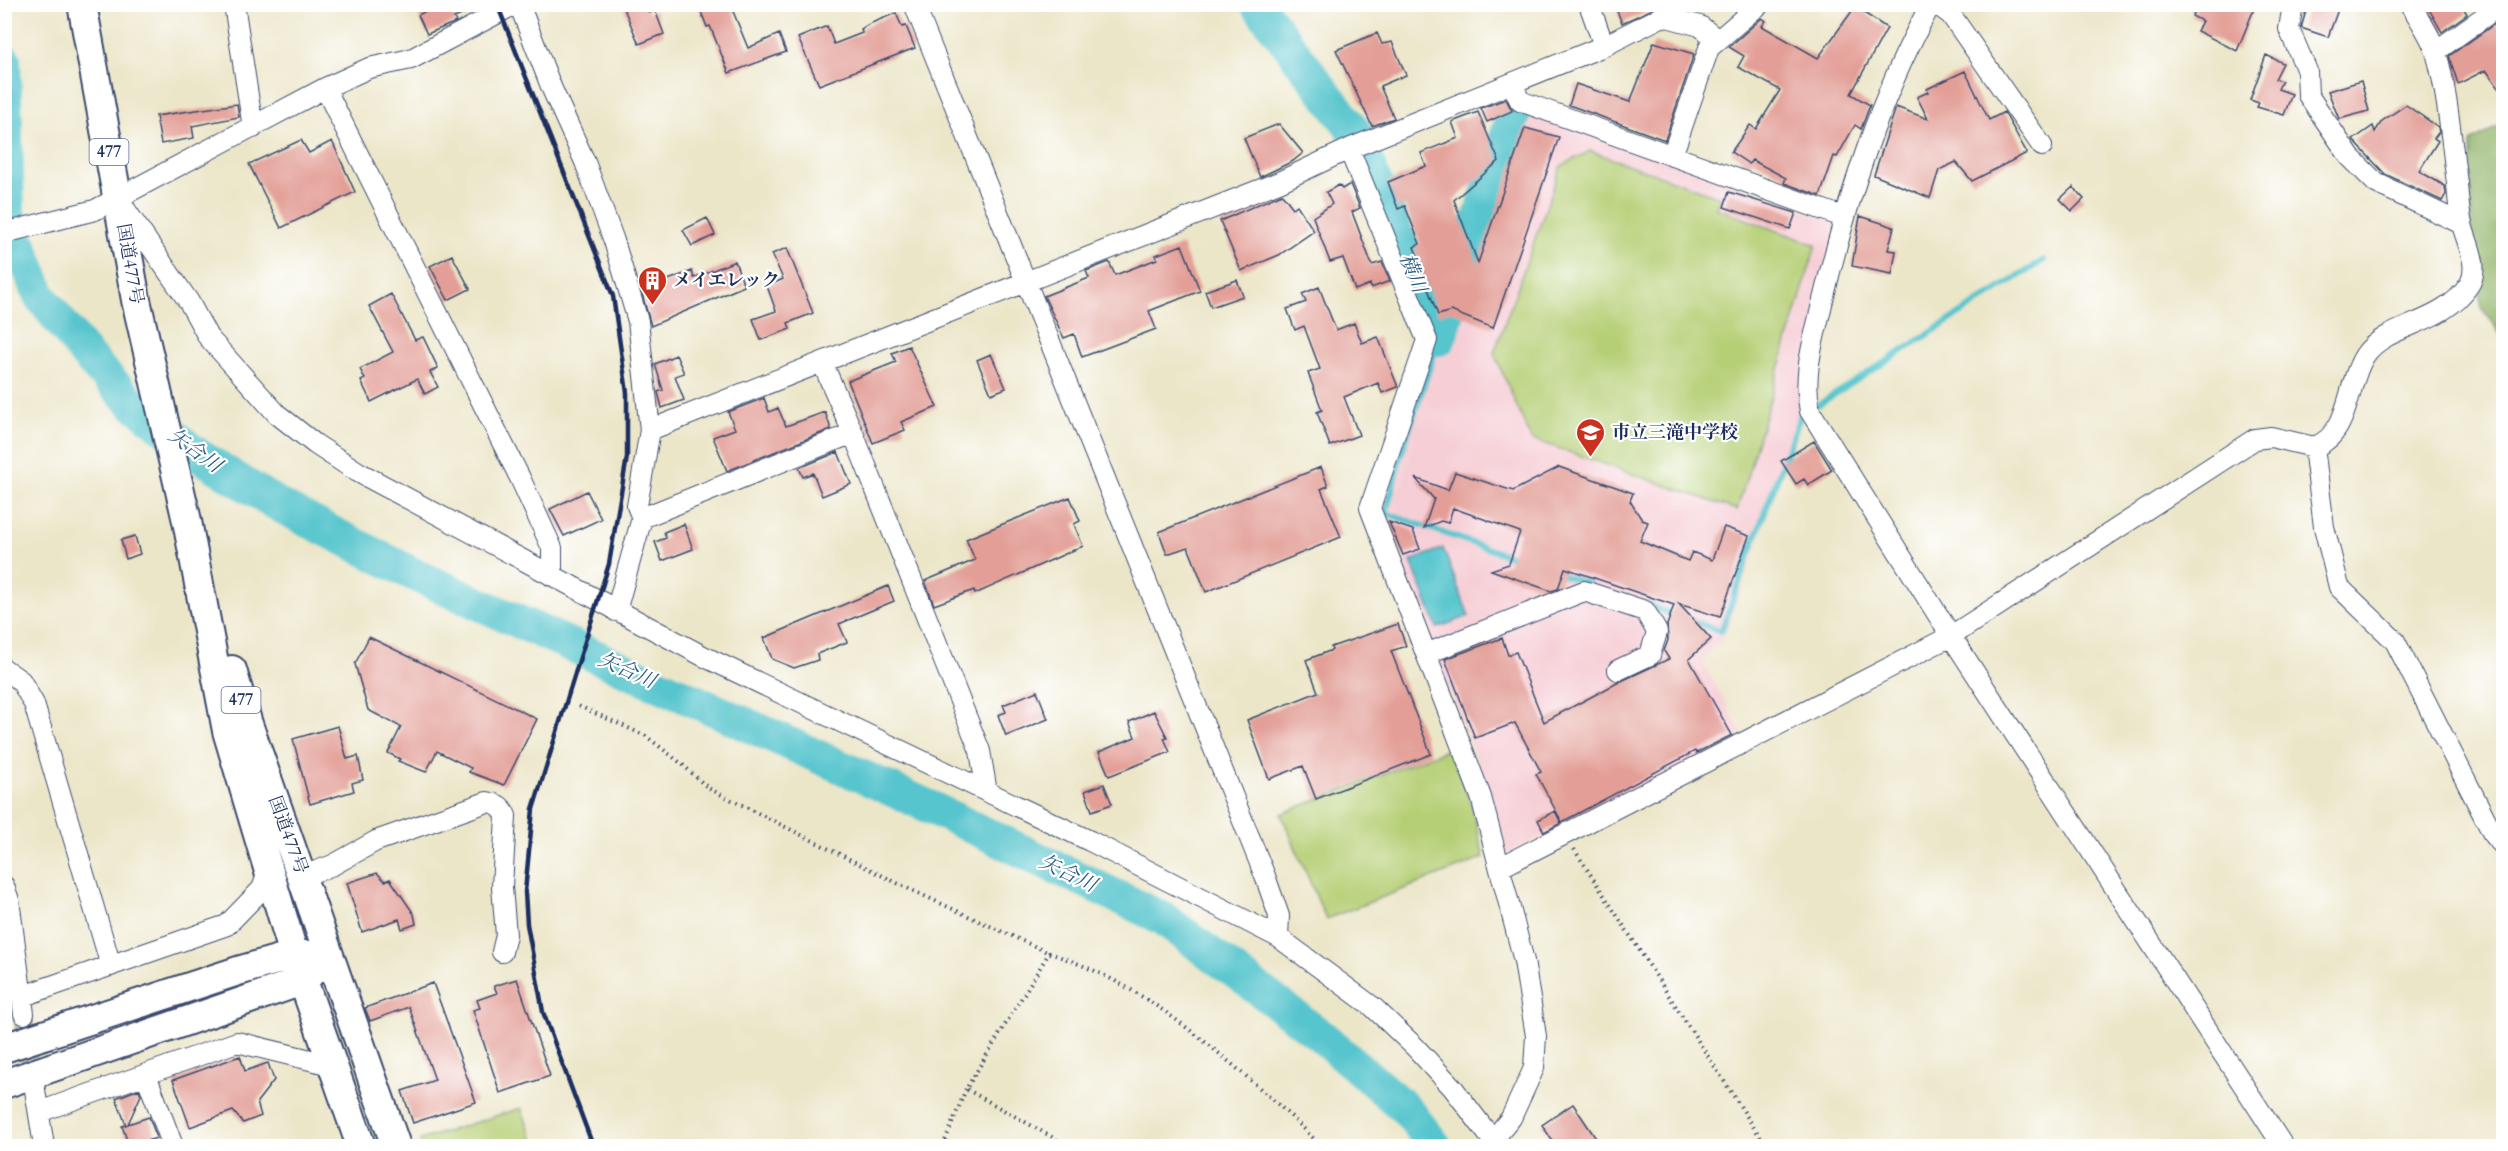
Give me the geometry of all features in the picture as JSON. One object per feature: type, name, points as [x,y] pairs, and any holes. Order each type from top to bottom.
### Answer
[{"type":"highway","name":"国道477号","points":[[82,4],[107,205],[136,300],[187,521],[227,731],[298,968],[361,1146]]},
{"type":"highway","name":"国道477号","points":[[187,521],[248,724],[396,1146]]},
{"type":"highway","points":[[4,1084],[328,956]]},
{"type":"highway","points":[[4,1048],[298,968]]},
{"type":"street","points":[[234,4],[253,128]]},
{"type":"street","points":[[4,233],[107,205],[325,88],[369,68],[411,59],[517,4],[585,162],[614,241],[638,321],[650,430],[637,506],[642,518],[616,611]]},
{"type":"street","points":[[914,4],[1265,876],[1280,916],[1278,937]]},
{"type":"street","points":[[1589,4],[1604,46]]},
{"type":"street","points":[[1672,156],[1707,53],[1760,4]]},
{"type":"street","points":[[1931,4],[1898,68],[1843,217],[1807,377],[1810,411],[1951,636],[2283,1146]]},
{"type":"street","points":[[1936,4],[1951,15],[2042,146]]},
{"type":"street","points":[[2293,4],[2289,29],[2307,70],[2308,95],[2350,158],[2376,183],[2462,224]]},
{"type":"street","points":[[1501,867],[1951,636],[2255,439],[2271,437],[2314,447],[2330,439],[2338,428],[2356,371],[2367,353],[2384,338],[2432,318],[2470,284],[2474,270],[2462,224],[2449,122],[2436,51],[2410,4]]},
{"type":"street","points":[[2436,51],[2502,4]]},
{"type":"street","points":[[650,430],[1279,182],[1355,146],[1604,46],[1663,16],[1700,26],[1719,40]]},
{"type":"street","points":[[1512,84],[1520,101],[1843,217]]},
{"type":"street","points":[[325,88],[525,488],[552,548],[552,576]]},
{"type":"street","points":[[107,205],[189,302],[208,338],[277,414],[315,444],[358,472],[616,611],[775,693],[987,792],[1220,906],[1278,937],[1390,1023],[1453,1088],[1495,1143],[1511,1118],[1534,1068],[1535,1026],[1524,961],[1481,797],[1370,508],[1427,340],[1355,146]]},
{"type":"street","points":[[822,362],[854,433],[980,751],[987,792]]},
{"type":"street","points":[[642,518],[854,433]]},
{"type":"street","points":[[2314,447],[2324,527],[2339,587],[2395,641],[2494,836],[2504,846]]},
{"type":"street","points":[[1426,654],[1584,591],[1645,611],[1657,632],[1650,655],[1618,670]]},
{"type":"street","points":[[4,669],[21,681],[34,704],[111,966]]},
{"type":"street","points":[[303,876],[333,865],[376,841],[487,802],[496,804],[503,807],[506,816],[502,887],[506,935],[502,952]]},
{"type":"street","points":[[4,886],[9,900],[24,1005],[111,966],[227,925],[262,889],[269,869]]},
{"type":"street","points":[[39,1112],[237,1042],[331,1065]]},
{"type":"street","points":[[146,1075],[173,1146]]},
{"type":"street","points":[[35,1090],[44,1146]]},
{"type":"path","points":[[579,706],[646,736],[708,788],[907,888],[1049,953],[1081,963],[1120,983],[1183,1022],[1257,1086],[1321,1146]]},
{"type":"path","points":[[1564,833],[1766,1146]]},
{"type":"path","points":[[943,1146],[966,1089],[1049,953]]},
{"type":"path","points":[[966,1089],[1068,1146]]},
{"type":"shaded area","name":"市立三滝中学校","points":[[1530,110],[1835,221],[1804,411],[1724,638],[1706,655],[1703,663],[1743,734],[1507,854],[1490,794],[1378,510],[1434,342],[1453,338]]},
{"type":"green space","points":[[2503,123],[2503,338],[2482,308],[2471,253],[2471,142]]},
{"type":"green space","points":[[1590,151],[1720,197],[1716,208],[1816,245],[1737,510],[1531,439],[1494,353],[1561,166]]},
{"type":"green space","points":[[1449,749],[1472,806],[1484,858],[1326,919],[1281,814]]},
{"type":"green space","points":[[521,1108],[536,1146],[422,1146],[420,1140]]},
{"type":"water","points":[[1443,548],[1469,616],[1437,628],[1411,561]]},
{"type":"building","points":[[425,4],[487,5],[454,18],[456,22],[427,34],[418,15],[428,10]]},
{"type":"building","points":[[622,4],[645,4],[649,13],[655,10],[664,34],[639,44]]},
{"type":"building","points":[[698,4],[730,4],[748,48],[779,34],[786,52],[729,73],[710,26],[707,27]]},
{"type":"building","points":[[1614,4],[1664,4],[1622,23]]},
{"type":"building","points":[[2198,4],[2256,4],[2237,51],[2197,31],[2202,21],[2192,16]]},
{"type":"building","points":[[2308,4],[2340,4],[2328,37],[2301,28]]},
{"type":"building","points":[[2426,4],[2461,4],[2467,14],[2442,32]]},
{"type":"building","points":[[1855,7],[1887,28],[1851,94],[1870,105],[1861,129],[1855,125],[1837,157],[1834,156],[1820,196],[1784,183],[1786,178],[1752,160],[1749,164],[1731,152],[1750,125],[1756,129],[1780,90],[1738,67],[1744,56],[1729,47],[1762,18],[1766,21],[1762,26],[1818,58]]},
{"type":"building","points":[[896,13],[902,27],[906,26],[915,48],[819,85],[798,38],[827,26],[834,44],[862,33],[861,29],[869,24]]},
{"type":"building","points":[[2496,23],[2504,33],[2504,95],[2486,70],[2458,84],[2449,56]]},
{"type":"building","points":[[1377,33],[1382,44],[1392,42],[1406,75],[1380,86],[1394,118],[1372,126],[1336,50]]},
{"type":"building","points":[[1654,42],[1694,54],[1665,140],[1569,105],[1576,84],[1630,102]]},
{"type":"building","points":[[2266,55],[2283,63],[2275,79],[2282,81],[2278,89],[2292,94],[2284,115],[2257,107],[2259,103],[2250,100]]},
{"type":"building","points":[[1965,71],[1989,120],[2004,112],[2027,153],[1972,181],[1956,162],[1939,170],[1930,198],[1874,175],[1896,107],[1928,119],[1917,97],[1928,92],[1927,89]]},
{"type":"building","points":[[2361,81],[2369,111],[2339,119],[2328,91]]},
{"type":"building","points":[[1506,99],[1512,111],[1487,122],[1481,108]]},
{"type":"building","points":[[237,104],[239,117],[192,126],[194,138],[161,144],[156,116]]},
{"type":"building","points":[[2406,105],[2438,127],[2439,132],[2434,138],[2438,141],[2419,171],[2445,186],[2446,194],[2442,201],[2385,174],[2353,140],[2373,126],[2375,132],[2382,121]]},
{"type":"building","points":[[1478,112],[1499,161],[1454,200],[1478,263],[1525,128],[1559,137],[1493,328],[1451,311],[1438,315],[1416,258],[1418,257],[1414,247],[1420,244],[1405,206],[1398,209],[1388,182],[1426,166],[1421,153],[1458,138],[1452,122]]},
{"type":"building","points":[[1279,124],[1303,153],[1293,161],[1260,177],[1244,138]]},
{"type":"building","points":[[301,140],[309,153],[332,141],[355,192],[281,228],[249,164]]},
{"type":"building","points":[[1350,184],[1360,208],[1352,212],[1372,265],[1382,262],[1390,281],[1371,288],[1370,284],[1355,290],[1343,258],[1330,262],[1313,217],[1332,204],[1326,192],[1339,185],[1342,189]]},
{"type":"building","points":[[2073,187],[2084,199],[2072,211],[2060,199]]},
{"type":"building","points":[[1729,192],[1796,213],[1790,229],[1724,207]]},
{"type":"building","points":[[1282,194],[1293,208],[1297,205],[1314,231],[1279,255],[1241,271],[1220,221]]},
{"type":"building","points":[[1860,216],[1894,227],[1888,250],[1896,251],[1892,274],[1852,266]]},
{"type":"building","points":[[707,218],[715,235],[692,246],[683,230]]},
{"type":"building","points":[[1182,245],[1200,291],[1149,311],[1156,329],[1082,357],[1074,334],[1064,338],[1044,296],[1089,278],[1086,271],[1109,262],[1115,275],[1157,259],[1156,255]]},
{"type":"building","points":[[787,248],[813,313],[788,323],[790,329],[761,340],[753,319],[776,311],[767,286],[783,279],[772,254]]},
{"type":"building","points":[[452,255],[470,289],[448,300],[430,266]]},
{"type":"building","points":[[735,261],[744,286],[651,326],[641,290],[692,271],[694,278]]},
{"type":"building","points":[[1237,280],[1243,296],[1211,307],[1205,291]]},
{"type":"building","points":[[1319,287],[1336,330],[1354,323],[1362,343],[1378,337],[1398,387],[1382,393],[1378,383],[1344,397],[1359,435],[1330,446],[1317,412],[1322,410],[1308,373],[1320,369],[1304,326],[1295,330],[1287,309],[1306,302],[1302,294]]},
{"type":"building","points":[[391,294],[415,340],[423,337],[438,368],[430,372],[438,387],[425,394],[417,379],[371,402],[361,381],[365,379],[360,369],[393,352],[369,306]]},
{"type":"building","points":[[909,346],[937,407],[901,422],[905,430],[873,443],[848,381],[896,362],[892,353]]},
{"type":"building","points":[[991,354],[1006,388],[991,394],[977,360]]},
{"type":"building","points":[[676,355],[684,373],[675,376],[684,400],[662,408],[658,392],[663,390],[655,364]]},
{"type":"building","points":[[764,398],[769,412],[778,408],[786,426],[825,412],[831,429],[727,471],[713,437],[735,429],[728,412]]},
{"type":"building","points":[[1814,441],[1832,470],[1808,485],[1804,479],[1796,484],[1781,461]]},
{"type":"building","points":[[838,452],[851,484],[822,496],[813,473],[803,477],[799,468]]},
{"type":"building","points":[[1321,467],[1328,486],[1321,489],[1341,537],[1206,592],[1188,547],[1167,554],[1159,532]]},
{"type":"building","points":[[1559,467],[1633,493],[1630,501],[1642,520],[1648,522],[1640,541],[1688,561],[1692,552],[1712,560],[1724,527],[1749,536],[1720,617],[1679,604],[1711,639],[1689,659],[1732,735],[1696,753],[1695,751],[1562,822],[1536,774],[1541,772],[1515,723],[1475,738],[1445,659],[1502,638],[1508,655],[1516,652],[1544,722],[1619,682],[1669,659],[1664,651],[1668,640],[1667,625],[1674,605],[1565,568],[1558,589],[1551,591],[1491,570],[1509,564],[1520,532],[1453,508],[1448,523],[1441,521],[1424,528],[1434,499],[1415,478],[1448,490],[1455,472],[1513,491]]},
{"type":"building","points":[[587,491],[601,519],[564,536],[550,509]]},
{"type":"building","points":[[1070,497],[1080,521],[1074,524],[1083,546],[975,594],[974,590],[934,605],[925,581],[975,560],[966,539]]},
{"type":"building","points":[[1389,522],[1413,530],[1420,549],[1403,555]]},
{"type":"building","points":[[684,524],[693,549],[662,561],[655,542],[666,538],[664,532]]},
{"type":"building","points":[[135,536],[140,554],[126,559],[121,540]]},
{"type":"building","points":[[888,586],[894,601],[839,624],[847,642],[817,654],[818,660],[794,668],[772,659],[764,638]]},
{"type":"building","points":[[1398,624],[1406,646],[1391,651],[1431,754],[1316,799],[1303,766],[1269,779],[1247,720],[1318,692],[1306,660],[1332,650],[1331,647]]},
{"type":"building","points":[[369,637],[537,719],[504,785],[469,772],[471,768],[437,751],[426,772],[398,761],[400,759],[388,753],[401,727],[368,710],[355,664]]},
{"type":"building","points":[[1037,691],[1048,719],[1006,736],[998,715],[1006,712],[1003,705]]},
{"type":"building","points":[[1154,711],[1167,737],[1164,738],[1170,752],[1109,776],[1099,752],[1135,737],[1129,722]]},
{"type":"building","points":[[338,726],[347,759],[358,756],[363,780],[352,783],[354,791],[310,804],[293,739]]},
{"type":"building","points":[[1104,784],[1112,804],[1092,811],[1085,791]]},
{"type":"building","points":[[1555,811],[1561,823],[1544,832],[1538,820]]},
{"type":"building","points":[[377,873],[385,881],[390,879],[414,914],[416,924],[402,929],[399,919],[362,932],[347,883]]},
{"type":"building","points":[[517,979],[550,1076],[500,1093],[473,1010],[480,1008],[477,1000],[497,993],[494,986]]},
{"type":"building","points":[[433,983],[476,1102],[413,1123],[402,1091],[435,1080],[409,1007],[370,1021],[365,1008]]},
{"type":"building","points":[[240,1056],[245,1071],[268,1063],[274,1080],[257,1102],[261,1116],[243,1123],[233,1111],[190,1127],[173,1080]]},
{"type":"building","points":[[139,1089],[141,1095],[128,1124],[149,1117],[157,1138],[129,1146],[122,1126],[126,1125],[116,1098]]},
{"type":"building","points":[[1573,1104],[1601,1146],[1556,1146],[1542,1125]]},
{"type":"waterway","name":"横川","points":[[1257,4],[1355,132],[1439,339],[1516,108]]},
{"type":"waterway","name":"矢合川","points":[[4,60],[8,214],[40,296],[88,357],[130,401],[198,455],[280,506],[411,573],[930,807],[1164,919],[1320,1035],[1407,1110],[1435,1146]]},
{"type":"waterway","points":[[1818,405],[2044,260]]},
{"type":"waterway","points":[[1439,339],[1400,457],[1386,513],[1518,559]]},
{"type":"waterway","points":[[1689,620],[1721,631],[1802,411]]},
{"type":"waterway","points":[[1556,573],[1589,584]]},
{"type":"waterway","points":[[1647,605],[1677,616]]},
{"type":"tunnel","points":[[24,1014],[34,1085]]},
{"type":"railway","points":[[497,4],[613,296],[627,393],[627,457],[609,564],[533,809],[525,892],[527,924],[543,1012],[593,1146]]},
{"type":"place","name":"メイエレック","points":[[652,306]]},
{"type":"place","name":"市立三滝中学校","points":[[1591,458]]}]
